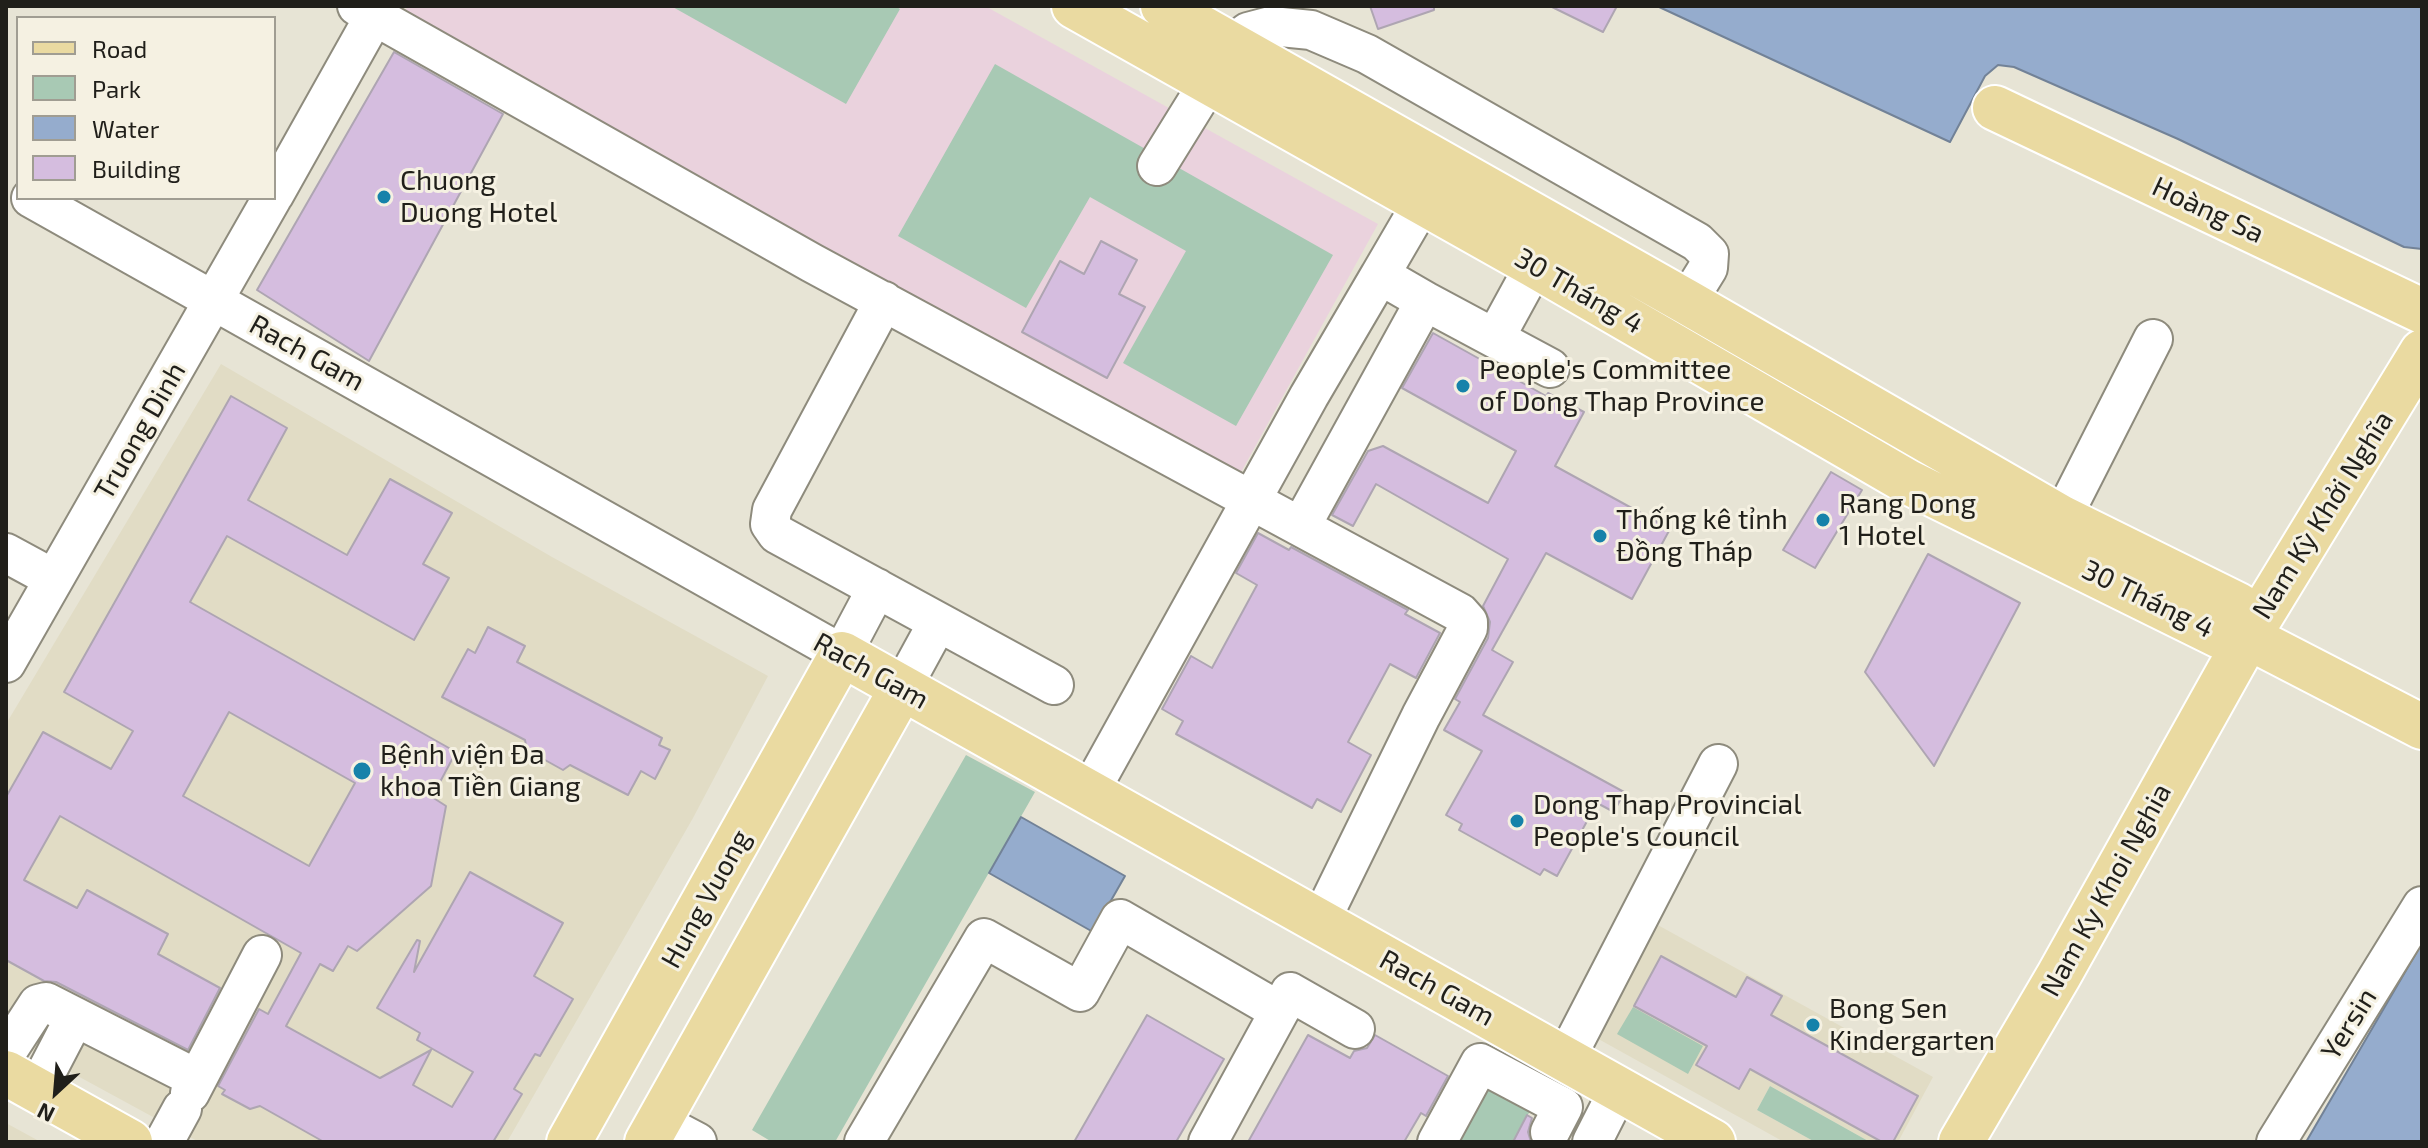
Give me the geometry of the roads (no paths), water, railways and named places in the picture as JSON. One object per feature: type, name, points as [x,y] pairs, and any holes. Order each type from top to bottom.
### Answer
[{"type":"main road","name":"30 Tháng 4","points":[[1074,6],[1534,265],[1908,482],[2220,636],[2248,637],[2238,605],[2062,518],[1163,6]]},
{"type":"main road","name":"Hoàng Sa","points":[[1995,108],[2422,311]]},
{"type":"main road","points":[[1663,340],[1687,302]]},
{"type":"main road","name":"Nam Kỳ Khởi Nghĩa","points":[[2248,637],[2422,352]]},
{"type":"main road","points":[[2248,637],[2422,727]]},
{"type":"main road","name":"Nam Ky Khoi Nghia","points":[[1961,1142],[2059,975],[2248,637]]},
{"type":"main road","name":"Rach Gam","points":[[842,654],[1713,1142]]},
{"type":"main road","name":"Hung Vuong","points":[[569,1142],[842,654]]},
{"type":"main road","points":[[599,1088],[653,1132],[902,688]]},
{"type":"main road","points":[[21,1082],[130,1142]]},
{"type":"street","points":[[371,9],[884,301],[1460,613],[1468,622],[1468,628],[1421,716],[1320,922]]},
{"type":"street","name":"Truong Dinh","points":[[276,190],[371,9]]},
{"type":"street","points":[[1157,166],[1232,45],[1248,32],[1271,26],[1311,30],[1367,54],[1697,242],[1709,254],[1708,268],[1687,302]]},
{"type":"street","name":"Rach Gam","points":[[35,200],[842,654]]},
{"type":"street","name":"Truong Dinh","points":[[6,663],[271,200]]},
{"type":"street","points":[[1089,793],[1309,396],[1422,203]]},
{"type":"street","points":[[1495,338],[1556,228]]},
{"type":"street","points":[[1380,275],[1550,368]]},
{"type":"street","points":[[884,301],[772,510],[770,524],[777,534],[1054,685]]},
{"type":"street","points":[[1301,526],[1425,301]]},
{"type":"street","points":[[2062,518],[2153,339]]},
{"type":"street","points":[[1309,396],[1358,422]]},
{"type":"street","points":[[1908,482],[1930,444]]},
{"type":"street","points":[[6,553],[54,579]]},
{"type":"street","points":[[842,654],[877,588]]},
{"type":"street","points":[[902,688],[938,622]]},
{"type":"street","points":[[1565,1060],[1718,764]]},
{"type":"street","name":"Yersin","points":[[2276,1142],[2422,906]]},
{"type":"street","points":[[864,1142],[984,938],[1080,992],[1120,919],[1279,1011]]},
{"type":"street","points":[[164,1142],[262,955]]},
{"type":"street","points":[[1208,1142],[1290,992],[1355,1029]]},
{"type":"street","points":[[6,1053],[38,1004],[46,1002],[75,1017],[189,1094]]},
{"type":"street","points":[[21,1082],[75,1017]]},
{"type":"street","points":[[1437,1142],[1480,1063],[1563,1107],[1550,1132]]},
{"type":"street","points":[[1592,1142],[1619,1089]]},
{"type":"street","points":[[653,1132],[697,1142]]},
{"type":"water","points":[[1657,6],[2422,6],[2422,249],[2404,247],[2178,139],[2014,67],[1998,65],[1985,76],[1950,142]]},
{"type":"water","points":[[1021,817],[1125,876],[1093,932],[989,873]]},
{"type":"water","points":[[2422,943],[2422,1142],[2306,1142]]},
{"type":"place","name":"Chuong Duong Hotel","points":[[384,197]]},
{"type":"place","name":"People's Committee of Dong Thap Province","points":[[1463,386]]},
{"type":"place","name":"Rang Dong 1 Hotel","points":[[1823,520]]},
{"type":"place","name":"Thống kê tỉnh Đồng Tháp","points":[[1600,536]]},
{"type":"place","name":"Bệnh viện Đa khoa Tiền Giang","points":[[362,771]]},
{"type":"place","name":"Dong Thap Provincial People's Council","points":[[1517,821]]},
{"type":"place","name":"Bong Sen Kindergarten","points":[[1813,1025]]}]
